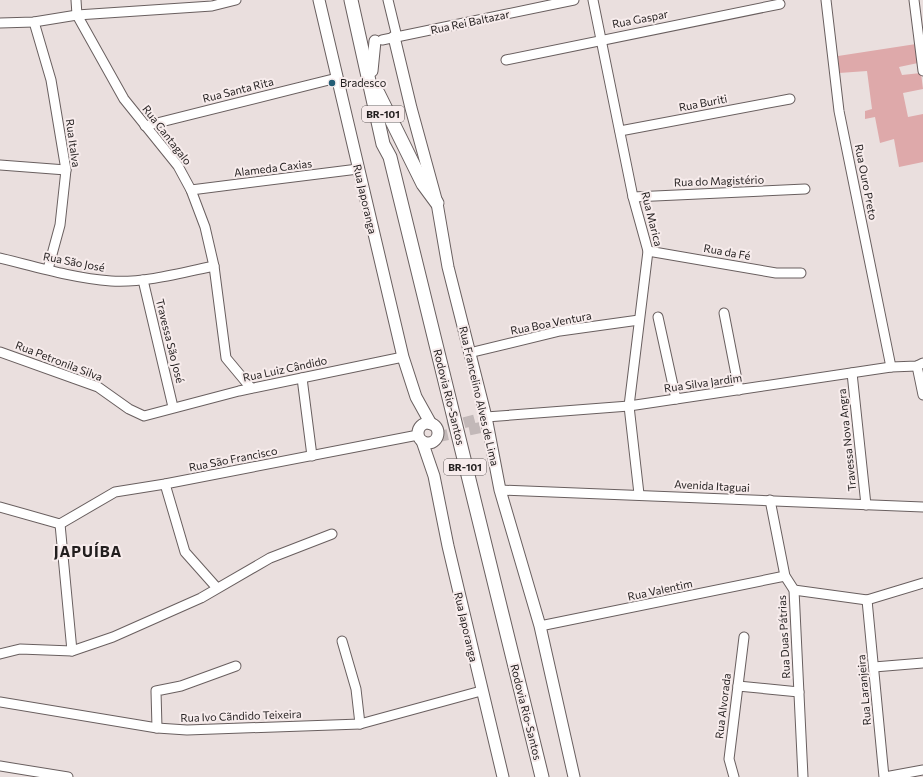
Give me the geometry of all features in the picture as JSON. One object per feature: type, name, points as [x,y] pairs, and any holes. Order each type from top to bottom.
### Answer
[{"type":"highway","name":"Rodovia Rio-Santos","points":[[350,0],[383,144],[390,157],[542,777]]},
{"type":"highway","name":"Rodovia Rio-Santos","points":[[357,0],[374,41],[372,71],[392,145],[390,157]]},
{"type":"highway","points":[[378,93],[423,184],[437,203]]},
{"type":"main road","name":"Rua Japoranga","points":[[319,0],[403,357],[416,397],[423,437],[434,476],[448,546],[481,691],[503,777]]},
{"type":"main road","name":"Rua Francelino Alves de Lima","points":[[395,37],[411,108],[437,203],[448,267],[486,417],[500,490],[540,626],[574,777]]},
{"type":"main road","name":"Rua Japoranga","points":[[416,397],[431,424],[436,427],[438,433],[437,438],[423,437]]},
{"type":"main road","points":[[423,437],[422,426],[431,424]]},
{"type":"street","points":[[76,0],[77,15]]},
{"type":"street","points":[[0,23],[34,22],[77,15],[178,4],[212,6],[236,0]]},
{"type":"street","points":[[388,0],[395,37]]},
{"type":"street","name":"Rua Rei Baltazar","points":[[374,41],[574,0]]},
{"type":"street","name":"Rua Marica","points":[[593,0],[633,197],[648,251],[629,406],[639,494]]},
{"type":"street","name":"Rua Ouro Preto","points":[[826,0],[839,111],[891,367]]},
{"type":"street","points":[[914,0],[921,39],[923,71]]},
{"type":"street","name":"Rua Gaspar","points":[[506,60],[601,39],[780,4]]},
{"type":"street","name":"Rua Cantagalo","points":[[77,15],[124,99],[178,166],[191,190],[205,227],[214,266],[226,358],[251,388]]},
{"type":"street","name":"Rua Italva","points":[[34,22],[51,80],[66,170],[60,225],[48,269]]},
{"type":"street","name":"Rua Santa Rita","points":[[145,126],[337,78]]},
{"type":"street","name":"Rua Buriti","points":[[620,131],[790,99]]},
{"type":"street","points":[[0,164],[66,170]]},
{"type":"street","name":"Alameda Caxias","points":[[191,190],[358,169]]},
{"type":"street","name":"Rua do Magistério","points":[[633,197],[805,189]]},
{"type":"street","name":"Rua da Fé","points":[[648,251],[776,273],[801,273]]},
{"type":"street","name":"Rua São José","points":[[0,258],[67,275],[112,281],[143,280],[214,266]]},
{"type":"street","name":"Travessa São José","points":[[143,280],[174,407]]},
{"type":"street","points":[[724,313],[739,390]]},
{"type":"street","points":[[658,317],[676,399]]},
{"type":"street","name":"Rua Boa Ventura","points":[[469,353],[560,331],[639,320]]},
{"type":"street","name":"Rua Petronila Silva","points":[[0,352],[98,387],[129,409],[144,416],[174,407]]},
{"type":"street","name":"Rua Luiz Cândido","points":[[174,407],[251,388],[403,357]]},
{"type":"street","points":[[920,364],[923,395]]},
{"type":"street","name":"Rua Silva Jardim","points":[[486,417],[629,406],[920,364]]},
{"type":"street","name":"Travessa Nova Angra","points":[[852,373],[866,505]]},
{"type":"street","points":[[302,378],[312,456]]},
{"type":"street","name":"Rua São Francisco","points":[[60,524],[115,492],[423,437]]},
{"type":"street","points":[[165,484],[185,552],[217,588]]},
{"type":"street","name":"Avenida Itaguai","points":[[500,490],[639,494],[923,507]]},
{"type":"street","name":"Rua Duas Pátrias","points":[[770,500],[785,576],[794,590],[803,777]]},
{"type":"street","points":[[0,507],[60,524],[72,651]]},
{"type":"street","points":[[0,654],[20,649],[72,651],[113,637],[201,598],[270,558],[332,534]]},
{"type":"street","name":"Rua Valentim","points":[[540,626],[785,576]]},
{"type":"street","points":[[794,590],[867,600],[923,583]]},
{"type":"street","name":"Rua Laranjeira","points":[[867,600],[885,777],[923,770]]},
{"type":"street","name":"Rua Alvorada","points":[[734,777],[729,759],[744,637]]},
{"type":"street","points":[[342,641],[356,689],[360,724]]},
{"type":"street","points":[[874,667],[923,663]]},
{"type":"street","points":[[156,728],[156,691],[181,686],[236,666]]},
{"type":"street","points":[[738,686],[799,692]]},
{"type":"street","name":"Rua Ivo Cãndido Teixeira","points":[[0,702],[156,728],[187,730],[360,724],[481,691]]},
{"type":"street","points":[[0,766],[68,777]]},
{"type":"shaded area","points":[[916,44],[918,63],[899,67],[902,75],[921,73],[923,89],[903,93],[908,117],[923,114],[923,162],[899,167],[894,139],[880,143],[875,117],[865,119],[865,111],[872,109],[867,71],[839,73],[838,56]]},
{"type":"tunnel","points":[[448,427],[486,417]]},
{"type":"tunnel","points":[[437,437],[487,426]]},
{"type":"place","name":"Bradesco","points":[[332,83]]},
{"type":"district","name":"JAPUÍBA","points":[[88,552]]}]
